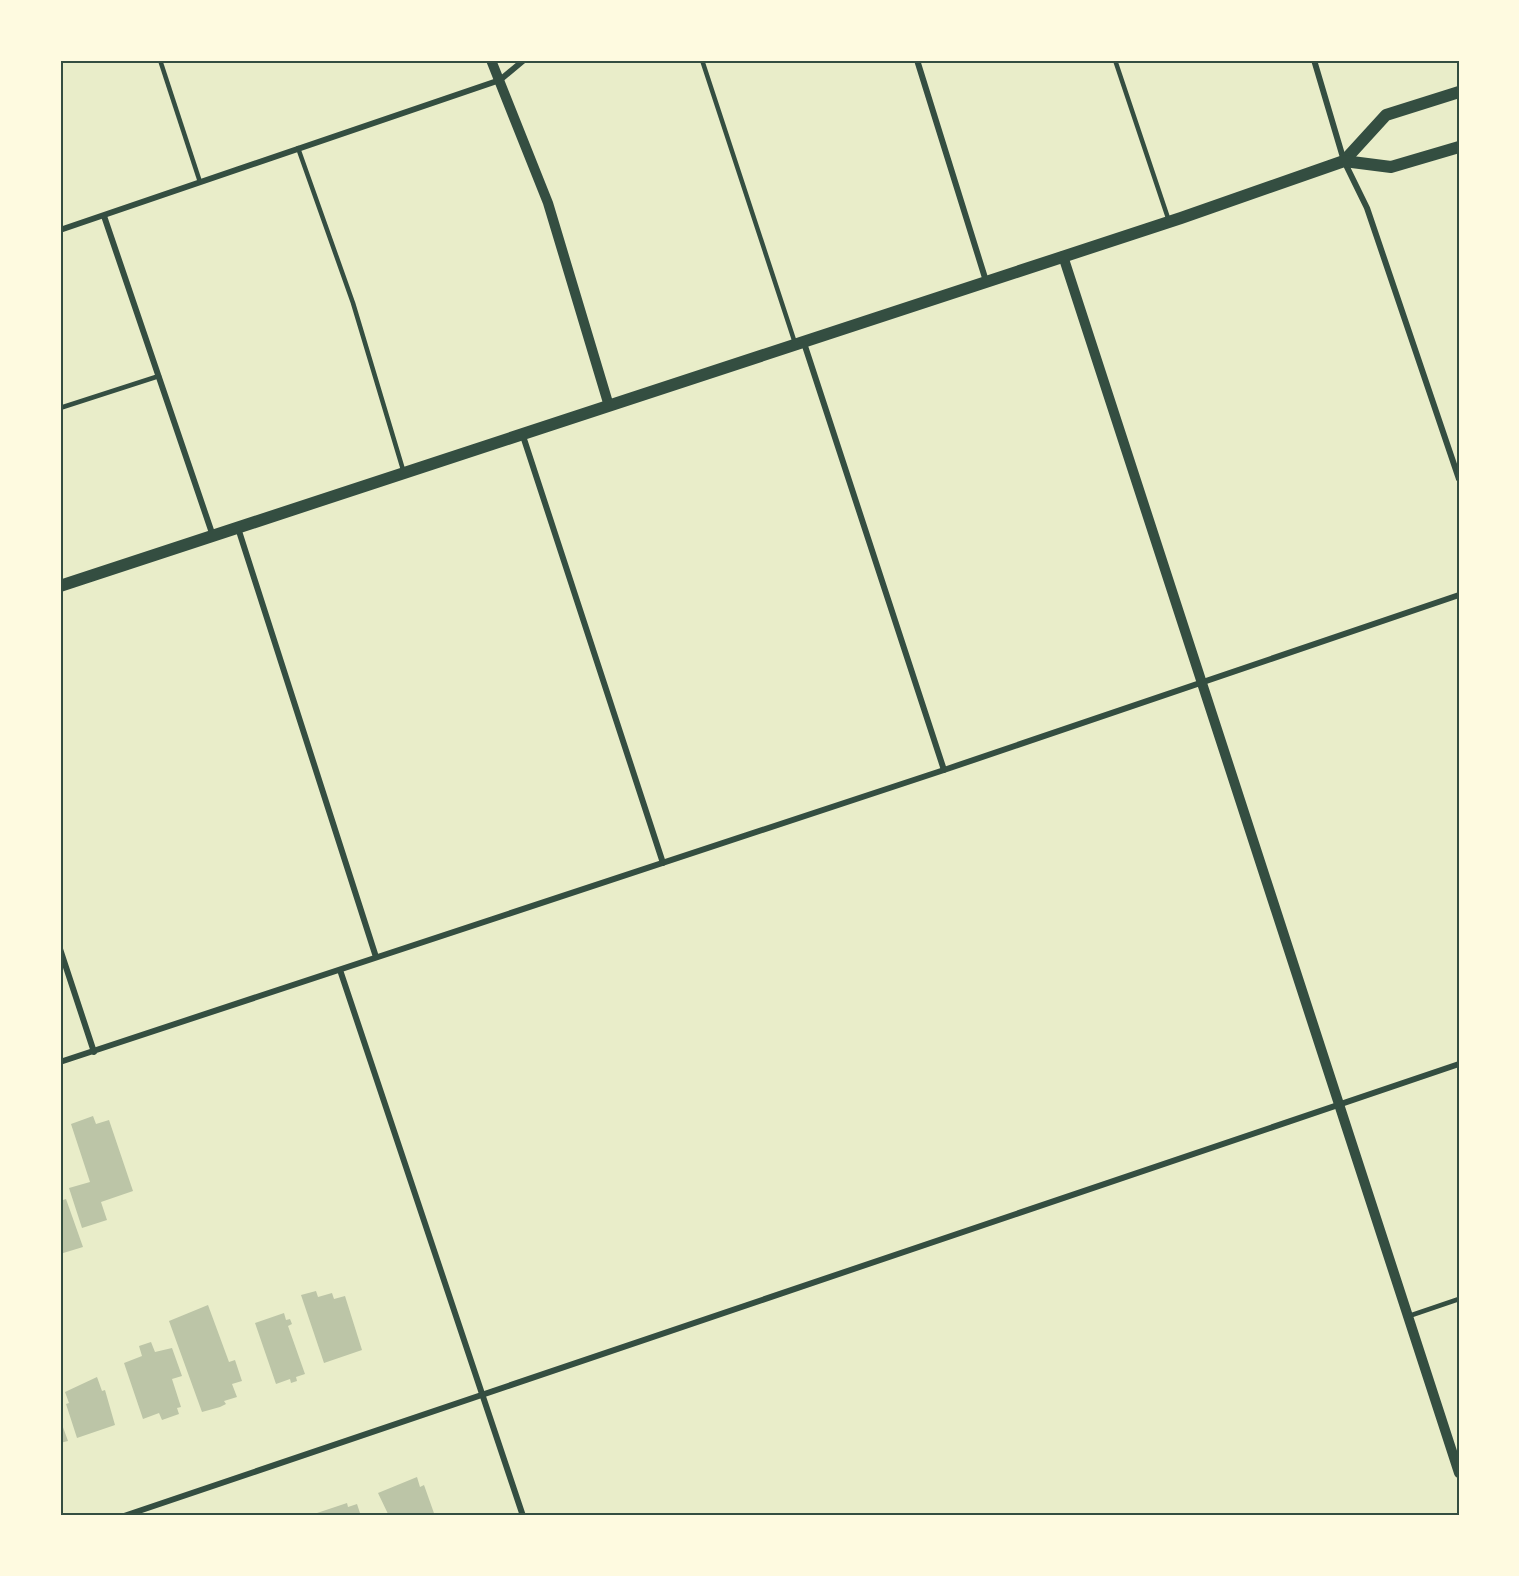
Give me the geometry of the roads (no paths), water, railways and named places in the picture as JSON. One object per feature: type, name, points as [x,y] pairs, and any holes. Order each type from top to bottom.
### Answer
[{"type":"main road","points":[[1344,162],[1386,115],[1459,92]]},
{"type":"main road","points":[[60,586],[800,345],[1344,162],[1391,167],[1459,147]]},
{"type":"street","points":[[491,60],[548,203],[609,406]]},
{"type":"street","points":[[60,230],[500,80],[524,60]]},
{"type":"street","points":[[917,60],[986,281]]},
{"type":"street","points":[[1314,60],[1344,162],[1367,208],[1459,479]]},
{"type":"street","points":[[104,216],[213,536]]},
{"type":"street","points":[[1063,256],[1337,1105],[1409,1316],[1459,1473]]},
{"type":"street","points":[[800,345],[945,770]]},
{"type":"street","points":[[523,436],[663,863]]},
{"type":"street","points":[[238,528],[376,957]]},
{"type":"street","points":[[60,1062],[945,770],[1459,595]]},
{"type":"street","points":[[60,949],[94,1052]]},
{"type":"street","points":[[340,970],[523,1516]]},
{"type":"street","points":[[124,1516],[1459,1064]]},
{"type":"lane","points":[[160,60],[200,182]]},
{"type":"lane","points":[[702,60],[800,345]]},
{"type":"lane","points":[[1115,60],[1169,221]]},
{"type":"lane","points":[[298,148],[353,303],[404,473]]},
{"type":"lane","points":[[60,408],[159,376]]},
{"type":"lane","points":[[1409,1316],[1459,1299]]}]
